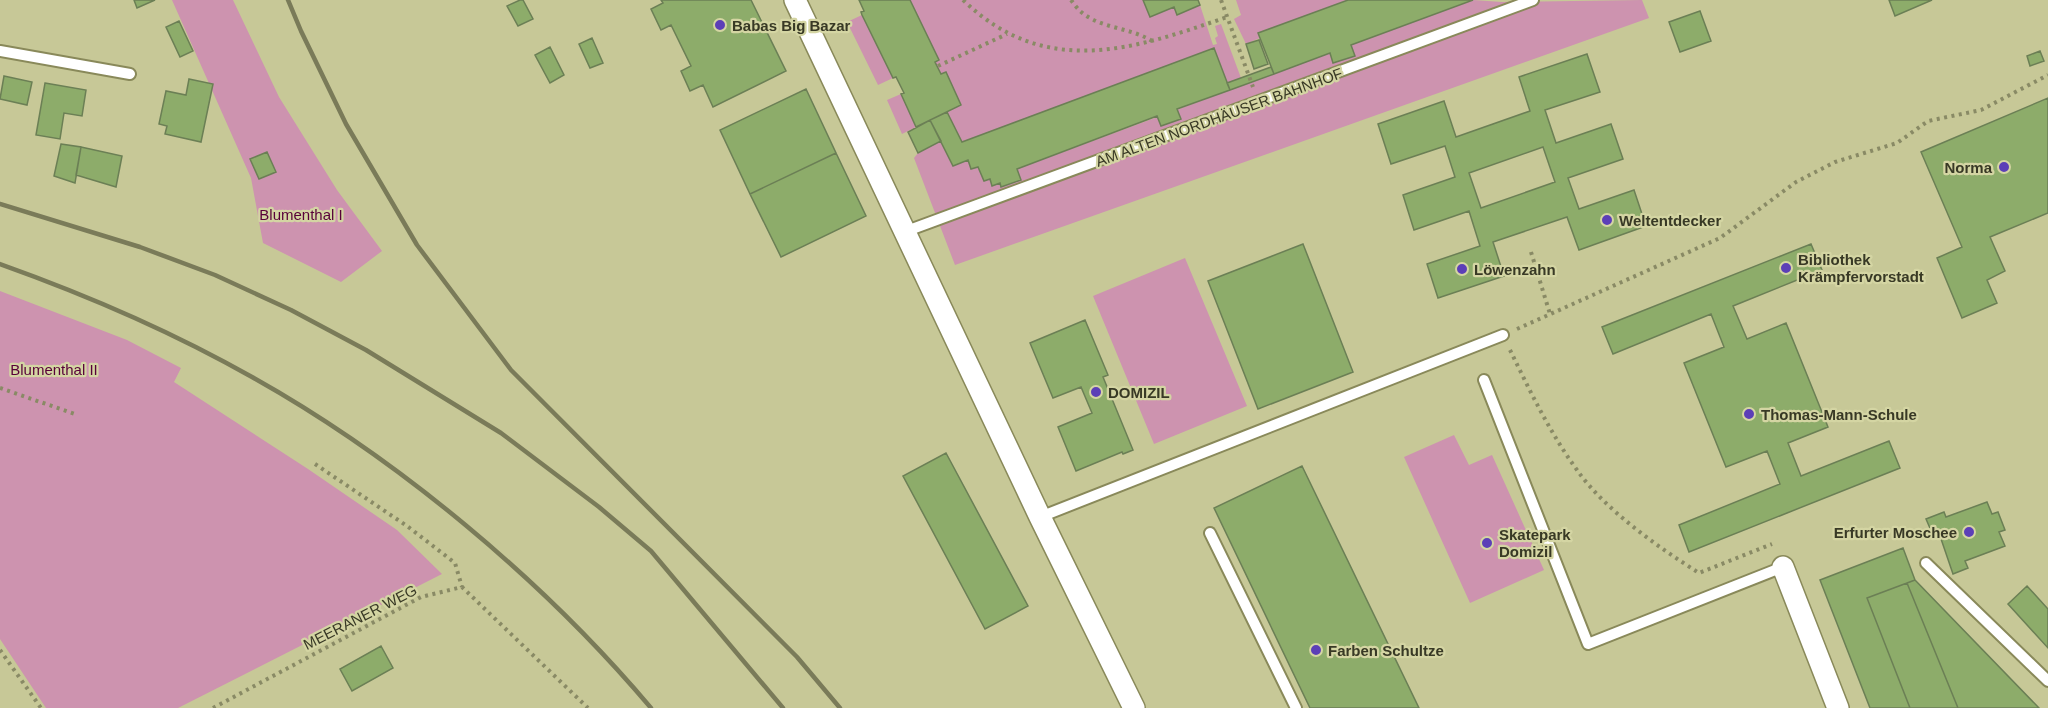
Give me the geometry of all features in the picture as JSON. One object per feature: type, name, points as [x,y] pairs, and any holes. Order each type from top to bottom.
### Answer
[{"type":"street","points":[[795,0],[1040,518],[1134,708]]},
{"type":"street","points":[[1783,567],[1838,708]]},
{"type":"lane","name":"AM ALTEN NORDHÄUSER BAHNHOF","points":[[904,232],[1533,0]]},
{"type":"lane","points":[[0,51],[130,74]]},
{"type":"lane","points":[[1040,518],[1503,335]]},
{"type":"lane","points":[[1484,380],[1588,644],[1783,567]]},
{"type":"lane","points":[[1210,533],[1296,708]]},
{"type":"lane","points":[[1926,563],[2048,681]]},
{"type":"path","points":[[963,0],[979,16],[1007,34],[1047,47],[1087,52],[1135,46],[1227,17]]},
{"type":"path","points":[[1079,0],[1072,2],[1081,12],[1107,25],[1153,41]]},
{"type":"path","points":[[1221,0],[1258,103]]},
{"type":"path","points":[[938,66],[1007,34]]},
{"type":"path","points":[[1783,567],[1774,543],[1699,573],[1669,554],[1613,510],[1577,471],[1540,411],[1503,335],[1720,238],[1796,182],[1835,162],[1897,143],[1928,121],[1982,110],[2048,75]]},
{"type":"path","points":[[1531,252],[1550,314]]},
{"type":"path","points":[[0,388],[75,414]]},
{"type":"path","points":[[315,465],[406,526],[454,563],[462,587],[588,708]]},
{"type":"path","name":"MEERANER WEG","points":[[213,708],[421,597],[462,587]]},
{"type":"path","points":[[0,650],[40,708]]},
{"type":"green space","name":"Blumenthal I","points":[[172,0],[233,0],[279,97],[337,190],[382,251],[341,282],[263,243],[251,178]]},
{"type":"green space","points":[[910,0],[1143,0],[1150,17],[1174,7],[1177,14],[1200,5],[1213,45],[1217,44],[1215,38],[1218,36],[1215,26],[1221,24],[1241,78],[1227,83],[1214,48],[962,142],[947,112],[961,105],[946,72],[941,74],[935,62],[939,60]]},
{"type":"green space","points":[[1236,0],[1348,0],[1246,44],[1234,19],[1241,15]]},
{"type":"green space","points":[[1473,0],[1502,2],[1642,0],[1649,18],[955,265],[914,158],[918,153],[941,141],[953,166],[968,160],[971,169],[978,167],[984,181],[990,179],[1000,183],[1002,187],[1021,180],[1017,169],[1330,53],[1334,63],[1354,56],[1351,45]]},
{"type":"green space","points":[[862,15],[893,78],[878,85],[847,22]]},
{"type":"green space","points":[[901,94],[916,127],[902,134],[887,100]]},
{"type":"green space","points":[[1185,258],[1247,406],[1154,444],[1093,296]]},
{"type":"green space","name":"Blumenthal II","points":[[0,291],[127,340],[181,368],[174,382],[397,530],[442,574],[178,708],[46,708],[0,639]]},
{"type":"green space","name":"Skatepark Domizil","points":[[1454,435],[1469,465],[1492,455],[1544,570],[1470,603],[1404,457]]},
{"type":"building","points":[[134,0],[155,0],[137,8]]},
{"type":"building","points":[[523,0],[533,19],[518,26],[507,6]]},
{"type":"building","points":[[661,0],[751,0],[786,71],[713,107],[703,85],[690,91],[681,71],[691,66],[671,25],[661,30],[651,9],[663,3]]},
{"type":"building","points":[[859,0],[910,0],[939,60],[935,62],[941,74],[946,72],[961,105],[916,127],[901,94],[904,93],[896,77],[893,78],[862,15],[861,12],[864,11]]},
{"type":"building","points":[[1143,0],[1198,0],[1200,5],[1177,15],[1174,7],[1150,17]]},
{"type":"building","points":[[1348,0],[1473,0],[1351,45],[1355,56],[1333,63],[1330,53],[1274,74],[1258,33]]},
{"type":"building","points":[[1889,0],[1932,0],[1895,16]]},
{"type":"building","points":[[1700,11],[1711,41],[1680,52],[1669,22]]},
{"type":"building","points":[[179,21],[193,51],[180,57],[166,27]]},
{"type":"building","points":[[592,38],[603,63],[590,68],[579,44]]},
{"type":"building","points":[[1259,40],[1268,64],[1254,69],[1246,44]]},
{"type":"building","points":[[550,47],[564,75],[550,83],[535,55]]},
{"type":"building","points":[[1214,48],[1230,90],[1177,109],[1181,119],[1161,126],[1157,116],[1017,169],[1021,180],[1001,187],[1000,183],[992,186],[990,179],[984,181],[978,167],[971,169],[968,160],[953,166],[930,120],[947,112],[962,142]]},
{"type":"building","points":[[2040,51],[2044,61],[2030,66],[2027,56]]},
{"type":"building","points":[[1587,54],[1600,92],[1545,110],[1556,143],[1611,124],[1623,159],[1568,178],[1579,209],[1634,190],[1646,226],[1579,250],[1567,217],[1493,242],[1504,276],[1438,298],[1427,264],[1480,246],[1469,211],[1414,230],[1403,195],[1455,177],[1445,146],[1391,164],[1378,124],[1444,101],[1456,137],[1530,111],[1519,77]],"holes":[[[1543,147],[1555,182],[1481,208],[1469,173]]]},
{"type":"building","points":[[1271,67],[1274,74],[1230,90],[1227,83]]},
{"type":"building","points":[[4,76],[32,82],[27,105],[0,99]]},
{"type":"building","points":[[189,79],[213,84],[201,142],[165,134],[167,126],[159,124],[166,91],[186,95]]},
{"type":"building","points":[[45,83],[86,90],[82,116],[64,113],[60,139],[36,135]]},
{"type":"building","points":[[806,89],[836,153],[750,194],[720,130]]},
{"type":"building","points":[[2048,98],[2048,213],[1990,237],[2005,271],[1987,280],[1997,303],[1962,318],[1937,258],[1962,247],[1921,152]]},
{"type":"building","points":[[930,120],[941,141],[918,153],[908,132]]},
{"type":"building","points":[[61,144],[81,147],[75,183],[54,176]]},
{"type":"building","points":[[81,147],[122,156],[116,187],[76,175]]},
{"type":"building","points":[[267,152],[276,172],[259,179],[250,159]]},
{"type":"building","points":[[836,153],[866,216],[781,257],[750,194]]},
{"type":"building","points":[[1303,244],[1353,372],[1258,409],[1208,281]]},
{"type":"building","points":[[1811,244],[1822,270],[1733,306],[1747,339],[1786,323],[1828,427],[1788,443],[1801,476],[1889,441],[1900,468],[1689,552],[1679,525],[1780,484],[1767,451],[1726,467],[1684,363],[1724,347],[1711,314],[1613,354],[1602,327]]},
{"type":"building","name":"DOMIZIL","points":[[1085,320],[1108,375],[1103,377],[1133,450],[1123,454],[1122,452],[1076,471],[1058,427],[1092,413],[1081,387],[1053,398],[1030,343]]},
{"type":"building","points":[[946,453],[1028,606],[985,629],[903,476]]},
{"type":"building","points":[[1302,466],[1419,708],[1310,708],[1214,508]]},
{"type":"building","points":[[1987,502],[1992,514],[1998,512],[2005,530],[1999,532],[2005,546],[1965,561],[1968,568],[1953,574],[1939,533],[1933,535],[1926,519],[1944,512],[1946,517]]},
{"type":"building","points":[[1903,548],[1915,580],[1867,598],[1910,708],[1870,708],[1820,580]]},
{"type":"building","points":[[1915,580],[2039,708],[1958,708],[1907,583]]},
{"type":"building","points":[[1907,583],[1958,708],[1910,708],[1867,598]]},
{"type":"building","points":[[2027,586],[2048,609],[2048,648],[2008,604]]},
{"type":"building","points":[[381,646],[393,668],[352,691],[340,669]]},
{"type":"railway","points":[[288,0],[346,124],[417,245],[511,370],[797,657],[840,708]]},
{"type":"railway","points":[[0,204],[140,247],[215,275],[291,310],[366,350],[501,433],[599,507],[651,551],[783,708]]},
{"type":"railway","points":[[0,264],[97,301],[191,344],[306,409],[360,445],[466,525],[516,569],[564,614],[651,708]]},
{"type":"place","name":"Babas Big Bazar","points":[[720,25]]},
{"type":"place","name":"Norma","points":[[2004,167]]},
{"type":"place","name":"Weltentdecker","points":[[1607,220]]},
{"type":"place","name":"Bibliothek Krämpfervorstadt","points":[[1786,268]]},
{"type":"place","name":"Löwenzahn","points":[[1462,269]]},
{"type":"place","name":"DOMIZIL","points":[[1096,392]]},
{"type":"place","name":"Thomas-Mann-Schule","points":[[1749,414]]},
{"type":"place","name":"Erfurter Moschee","points":[[1969,532]]},
{"type":"place","name":"Skatepark Domizil","points":[[1487,543]]},
{"type":"place","name":"Farben Schultze","points":[[1316,650]]}]
